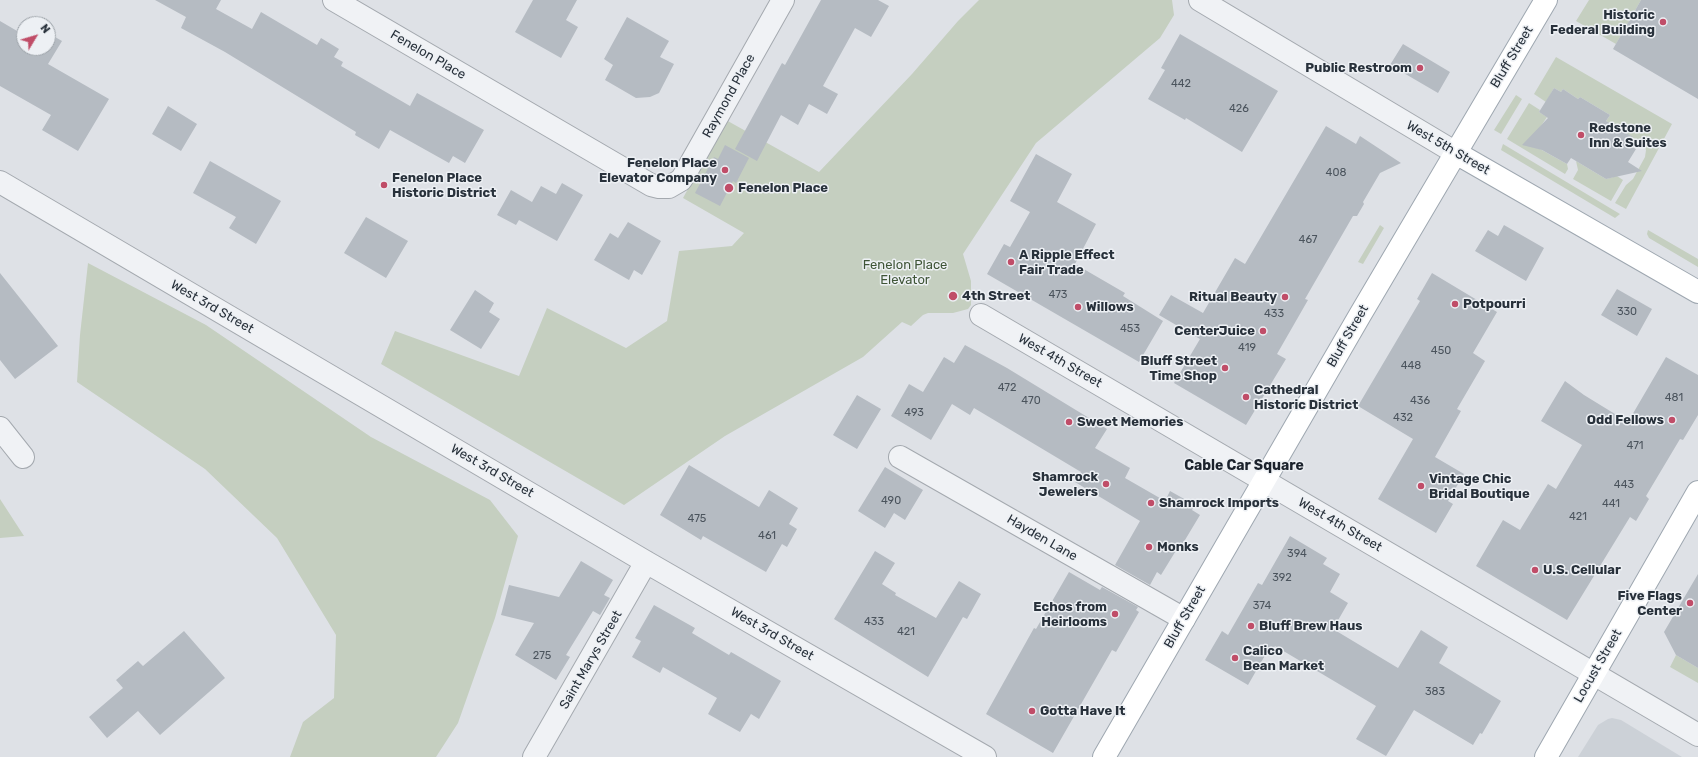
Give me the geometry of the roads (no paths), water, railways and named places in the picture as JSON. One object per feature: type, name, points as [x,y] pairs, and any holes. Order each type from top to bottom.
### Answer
[{"type":"main road","name":"Bluff Street","points":[[1104,757],[1264,480],[1546,0]]},
{"type":"main road","name":"West 5th Street","points":[[1456,152],[1698,292]]},
{"type":"main road","name":"Locust Street","points":[[1546,757],[1698,492]]},
{"type":"street","name":"Fenelon Place","points":[[334,0],[651,184],[659,187],[670,187]]},
{"type":"street","name":"Raymond Place","points":[[670,187],[681,180],[686,172],[783,0]]},
{"type":"street","name":"West 5th Street","points":[[1200,0],[1456,152]]},
{"type":"street","name":"West 3rd Street","points":[[0,182],[646,562],[985,757]]},
{"type":"street","name":"West 4th Street","points":[[981,315],[1698,735]]},
{"type":"street","points":[[0,428],[23,457]]},
{"type":"street","name":"Hayden Lane","points":[[900,457],[1184,619]]},
{"type":"street","name":"Saint Marys Street","points":[[534,757],[646,562]]},
{"type":"place","name":"Historic Federal Building","points":[[1663,22]]},
{"type":"place","name":"Public Restroom","points":[[1420,68]]},
{"type":"place","name":"Redstone Inn & Suites","points":[[1581,135]]},
{"type":"place","name":"Fenelon Place Elevator Company","points":[[725,170]]},
{"type":"place","name":"Fenelon Place Historic District","points":[[384,185]]},
{"type":"place","name":"Fenelon Place","points":[[729,188]]},
{"type":"place","name":"A Ripple Effect Fair Trade","points":[[1011,262]]},
{"type":"place","name":"4th Street","points":[[953,296]]},
{"type":"place","name":"Ritual Beauty","points":[[1285,297]]},
{"type":"place","name":"Potpourri","points":[[1455,304]]},
{"type":"place","name":"Willows","points":[[1078,307]]},
{"type":"place","name":"CenterJuice","points":[[1263,331]]},
{"type":"place","name":"Bluff Street Time Shop","points":[[1225,368]]},
{"type":"place","name":"Cathedral Historic District","points":[[1246,397]]},
{"type":"place","name":"Odd Fellows","points":[[1672,420]]},
{"type":"place","name":"Sweet Memories","points":[[1069,422]]},
{"type":"place","name":"Shamrock Jewelers","points":[[1106,484]]},
{"type":"place","name":"Vintage Chic Bridal Boutique","points":[[1421,486]]},
{"type":"place","name":"Shamrock Imports","points":[[1151,503]]},
{"type":"place","name":"Monks","points":[[1149,547]]},
{"type":"place","name":"U.S. Cellular","points":[[1535,570]]},
{"type":"place","name":"Five Flags Center","points":[[1690,603]]},
{"type":"place","name":"Echos from Heirlooms","points":[[1115,614]]},
{"type":"place","name":"Bluff Brew Haus","points":[[1251,626]]},
{"type":"place","name":"Calico Bean Market","points":[[1235,658]]},
{"type":"place","name":"Gotta Have It","points":[[1032,711]]},
{"type":"district","name":"Cable Car Square","points":[[1244,466]]},
{"type":"park label","name":"Fenelon Place Elevator","points":[[905,272]]}]
